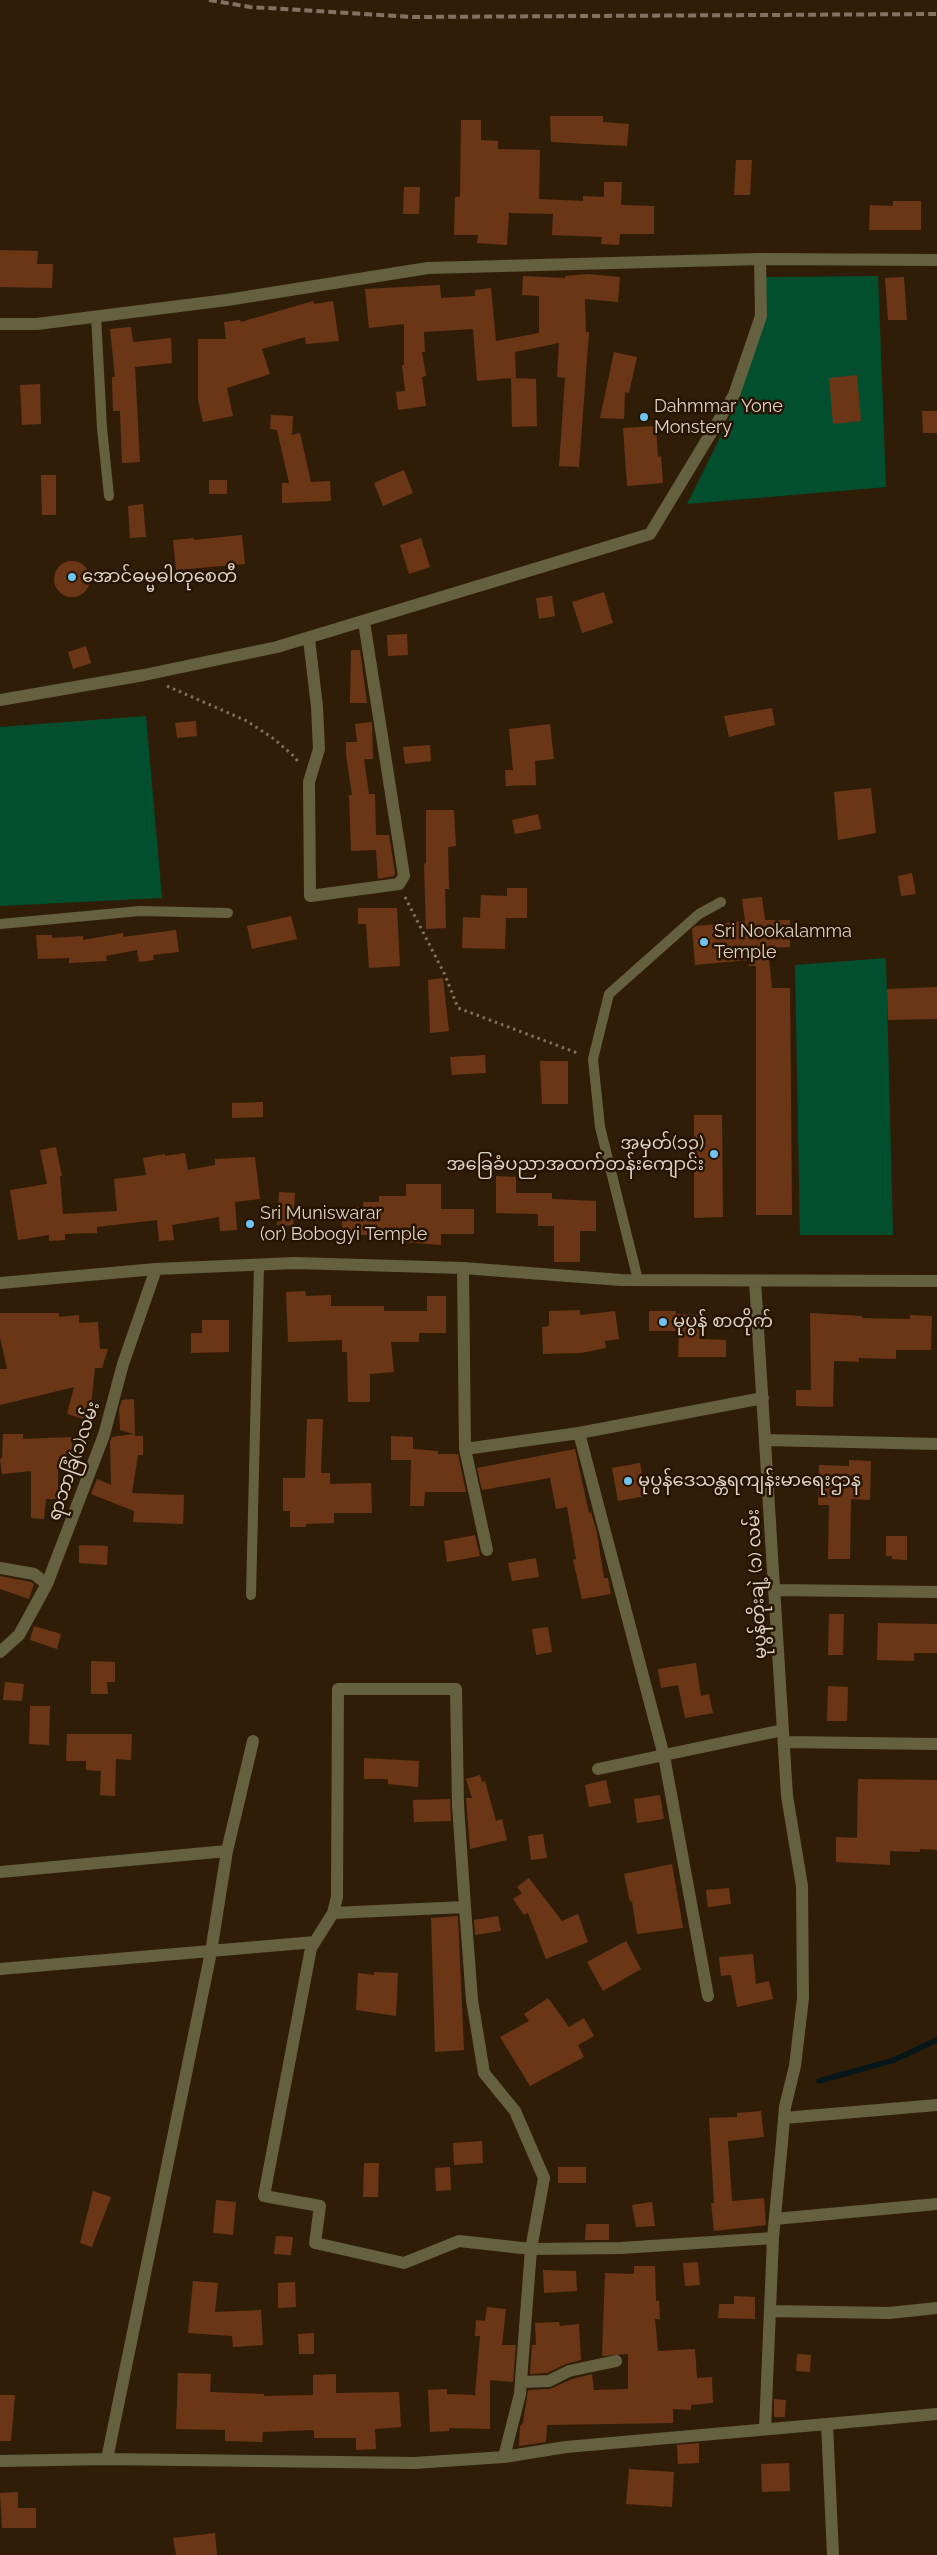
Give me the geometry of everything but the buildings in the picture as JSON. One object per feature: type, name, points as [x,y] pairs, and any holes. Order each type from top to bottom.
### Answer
[{"type":"street","points":[[0,324],[37,324],[227,300],[428,268],[760,259],[937,260]]},
{"type":"street","points":[[0,700],[144,675],[309,639],[650,534],[734,396],[761,316],[760,259]]},
{"type":"street","points":[[309,639],[317,708],[318,749],[309,782],[310,896],[399,884],[404,876],[364,622]]},
{"type":"street","points":[[0,1283],[156,1269],[295,1263],[464,1268],[638,1280],[937,1281]]},
{"type":"street","points":[[464,1268],[465,1449],[487,1550]]},
{"type":"street","name":"ရာဘာခြံ(၁)လမ်း","points":[[0,1652],[19,1635],[48,1584],[104,1435],[123,1364],[156,1269]]},
{"type":"street","name":"မုပွန်တိုးချဲ့ (၁) လမ်း","points":[[755,1281],[776,1590],[787,1796],[802,1886],[803,1998],[795,2066],[784,2118],[773,2238],[765,2429]]},
{"type":"street","points":[[465,1449],[579,1433],[763,1398]]},
{"type":"street","points":[[579,1433],[664,1756],[708,1996]]},
{"type":"street","points":[[766,1440],[937,1444]]},
{"type":"street","points":[[0,1568],[34,1574],[48,1584]]},
{"type":"street","points":[[776,1590],[937,1592]]},
{"type":"street","points":[[504,2457],[521,2382],[531,2249],[544,2178],[515,2111],[484,2073],[472,2000],[465,1907],[458,1805],[456,1689],[338,1689],[337,1897],[333,1914],[311,1948],[264,2196],[320,2206],[315,2243],[404,2263],[458,2241],[531,2249],[621,2248],[773,2238]]},
{"type":"street","points":[[598,1769],[784,1736],[937,1744]]},
{"type":"street","points":[[107,2459],[211,1952],[227,1851],[253,1741]]},
{"type":"street","points":[[0,1872],[227,1851]]},
{"type":"street","points":[[333,1914],[465,1907]]},
{"type":"street","points":[[0,1969],[315,1942]]},
{"type":"street","points":[[784,2118],[937,2105]]},
{"type":"street","points":[[775,2219],[937,2204]]},
{"type":"street","points":[[770,2311],[889,2313],[937,2308]]},
{"type":"street","points":[[521,2382],[549,2381],[569,2371],[616,2360]]},
{"type":"street","points":[[0,2461],[107,2459],[414,2464],[504,2457],[566,2447],[937,2414]]},
{"type":"street","points":[[827,2424],[833,2555]]},
{"type":"lane","points":[[96,316],[102,428],[109,496]]},
{"type":"lane","points":[[638,1280],[600,1127],[592,1059],[610,994],[699,914],[721,902]]},
{"type":"lane","points":[[0,924],[140,911],[228,913]]},
{"type":"lane","points":[[251,1595],[259,1265]]},
{"type":"path","points":[[144,675],[247,721],[295,757],[309,782]]},
{"type":"path","points":[[399,884],[445,975],[458,1008],[592,1059]]},
{"type":"green space","points":[[878,276],[886,487],[687,504],[738,401],[764,321],[766,277]]},
{"type":"green space","points":[[146,716],[162,898],[0,906],[0,727]]},
{"type":"green space","points":[[886,958],[893,1235],[800,1235],[795,965]]},
{"type":"waterway","points":[[819,2081],[894,2060],[937,2040]]},
{"type":"railway","points":[[209,0],[250,7],[414,17],[937,14]]},
{"type":"place","name":"Dahmmar Yone Monstery","points":[[644,417]]},
{"type":"place","name":"အောင်ဓမ္မဓါတုစေတီ","points":[[72,577]]},
{"type":"place","name":"Sri Nookalamma Temple","points":[[704,942]]},
{"type":"place","name":"အမှတ်(၁၃) အခြေခံပညာအထက်တန်းကျောင်း","points":[[714,1154]]},
{"type":"place","name":"Sri Muniswarar (or) Bobogyi Temple","points":[[250,1224]]},
{"type":"place","name":"မုပွန် စာတိုက်","points":[[663,1322]]},
{"type":"place","name":"မုပွန်ဒေသန္တရကျန်းမာရေးဌာန","points":[[628,1481]]}]
